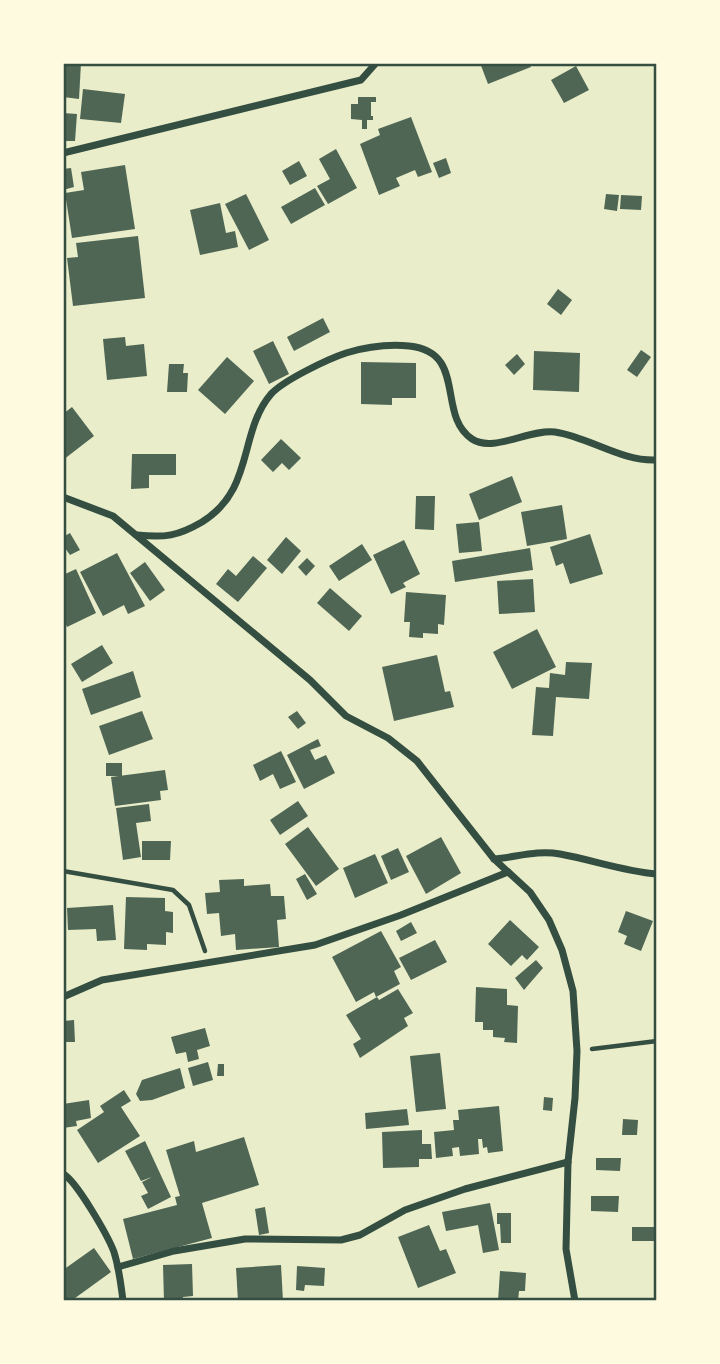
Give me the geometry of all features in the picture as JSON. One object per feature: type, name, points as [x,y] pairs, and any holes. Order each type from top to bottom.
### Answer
[{"type":"street","points":[[63,153],[360,80],[376,63]]},
{"type":"street","points":[[136,535],[161,538],[185,532],[210,517],[229,498],[240,477],[259,414],[272,393],[319,364],[348,353],[392,344],[433,352],[446,372],[459,424],[469,437],[479,443],[492,444],[533,432],[554,432],[629,455],[657,460]]},
{"type":"street","points":[[63,497],[113,516],[310,680],[346,716],[388,738],[417,761],[494,859],[530,892],[549,920],[562,950],[573,991],[577,1051],[568,1162],[566,1249],[575,1301]]},
{"type":"street","points":[[494,859],[534,852],[559,854],[601,865],[657,874]]},
{"type":"street","points":[[63,998],[102,980],[315,944],[401,915],[508,872]]},
{"type":"street","points":[[118,1268],[174,1251],[245,1239],[341,1240],[360,1234],[405,1210],[453,1193],[568,1162]]},
{"type":"street","points":[[63,1174],[76,1185],[113,1249],[123,1301]]},
{"type":"path","points":[[63,871],[173,890],[189,905],[201,934],[208,962]]},
{"type":"path","points":[[577,1051],[657,1041]]},
{"type":"building","points":[[63,63],[81,63],[79,99],[63,97]]},
{"type":"building","points":[[480,63],[529,63],[531,67],[488,84]]},
{"type":"building","points":[[576,66],[589,90],[564,103],[551,80]]},
{"type":"building","points":[[83,89],[125,94],[121,123],[80,119]]},
{"type":"building","points":[[358,97],[376,97],[376,102],[371,102],[373,120],[367,120],[367,129],[362,129],[362,120],[351,119],[351,104],[358,104]]},
{"type":"building","points":[[63,113],[77,114],[75,141],[63,141]]},
{"type":"building","points":[[411,117],[432,172],[418,177],[415,170],[396,178],[400,186],[379,195],[360,144],[380,135],[378,129]]},
{"type":"building","points":[[336,149],[357,188],[328,204],[317,186],[330,179],[319,159]]},
{"type":"building","points":[[446,158],[451,173],[439,178],[433,163]]},
{"type":"building","points":[[299,161],[307,176],[290,185],[282,171]]},
{"type":"building","points":[[125,165],[135,229],[72,238],[65,193],[84,190],[81,172]]},
{"type":"building","points":[[71,168],[74,187],[63,190],[63,169]]},
{"type":"building","points":[[315,188],[325,205],[291,224],[281,207]]},
{"type":"building","points":[[246,194],[269,240],[249,250],[225,204]]},
{"type":"building","points":[[606,194],[619,195],[617,211],[604,209]]},
{"type":"building","points":[[621,195],[642,196],[641,210],[620,209]]},
{"type":"building","points":[[220,203],[226,233],[235,231],[238,247],[200,255],[190,210]]},
{"type":"building","points":[[138,236],[145,298],[73,306],[67,258],[78,257],[76,243]]},
{"type":"building","points":[[558,289],[572,300],[561,315],[547,304]]},
{"type":"building","points":[[323,318],[330,332],[294,351],[287,337]]},
{"type":"building","points":[[125,337],[126,346],[144,344],[147,376],[107,380],[103,339]]},
{"type":"building","points":[[273,341],[289,374],[269,384],[253,351]]},
{"type":"building","points":[[641,350],[651,357],[637,377],[627,370]]},
{"type":"building","points":[[534,351],[580,353],[579,392],[533,390]]},
{"type":"building","points":[[517,354],[525,364],[514,375],[505,365]]},
{"type":"building","points":[[227,357],[254,381],[225,414],[198,390]]},
{"type":"building","points":[[361,362],[416,363],[416,398],[392,398],[392,405],[361,404]]},
{"type":"building","points":[[169,364],[184,364],[183,373],[188,373],[187,392],[167,392]]},
{"type":"building","points":[[72,407],[94,436],[63,460],[63,414]]},
{"type":"building","points":[[281,439],[301,458],[289,470],[282,463],[273,472],[261,460]]},
{"type":"building","points":[[132,454],[176,454],[176,475],[149,475],[149,488],[131,489]]},
{"type":"building","points":[[512,476],[522,502],[479,520],[469,494]]},
{"type":"building","points":[[416,496],[435,496],[434,530],[415,529]]},
{"type":"building","points":[[562,505],[567,539],[527,546],[521,512]]},
{"type":"building","points":[[479,522],[482,551],[459,553],[456,524]]},
{"type":"building","points":[[70,533],[80,550],[70,555],[63,549],[63,537]]},
{"type":"building","points":[[590,534],[603,574],[570,584],[563,563],[556,566],[550,547]]},
{"type":"building","points":[[286,537],[301,551],[282,574],[267,560]]},
{"type":"building","points":[[404,540],[420,574],[403,583],[406,587],[391,594],[373,555]]},
{"type":"building","points":[[362,544],[372,560],[339,581],[329,566]]},
{"type":"building","points":[[530,548],[533,570],[455,582],[452,561]]},
{"type":"building","points":[[117,553],[145,606],[128,614],[124,605],[103,616],[80,572]]},
{"type":"building","points":[[253,556],[267,568],[238,602],[216,584],[228,569],[236,576]]},
{"type":"building","points":[[307,558],[315,566],[306,576],[298,567]]},
{"type":"building","points":[[145,562],[165,590],[150,601],[130,573]]},
{"type":"building","points":[[76,569],[96,613],[67,627],[63,618],[63,575]]},
{"type":"building","points":[[533,579],[535,612],[499,614],[497,581]]},
{"type":"building","points":[[330,588],[362,616],[349,631],[317,603]]},
{"type":"building","points":[[406,592],[446,595],[444,625],[438,624],[438,634],[423,633],[423,638],[409,637],[410,622],[404,622]]},
{"type":"building","points":[[537,629],[556,667],[512,689],[493,652]]},
{"type":"building","points":[[102,645],[113,663],[82,682],[71,664]]},
{"type":"building","points":[[437,655],[445,692],[450,691],[454,707],[394,721],[382,667]]},
{"type":"building","points":[[566,662],[592,663],[589,699],[556,697],[553,736],[532,735],[536,687],[549,688],[550,673],[565,675]]},
{"type":"building","points":[[133,671],[141,697],[91,715],[82,689]]},
{"type":"building","points":[[142,711],[153,739],[109,755],[99,726]]},
{"type":"building","points":[[297,711],[306,723],[298,729],[288,717]]},
{"type":"building","points":[[318,739],[321,746],[310,750],[315,760],[326,755],[335,773],[304,789],[287,755]]},
{"type":"building","points":[[281,751],[296,782],[280,789],[273,774],[260,781],[253,765]]},
{"type":"building","points":[[106,763],[122,763],[122,776],[106,776]]},
{"type":"building","points":[[165,770],[168,790],[160,791],[161,800],[115,806],[111,777]]},
{"type":"building","points":[[298,801],[308,816],[280,835],[270,820]]},
{"type":"building","points":[[149,804],[151,821],[136,823],[141,857],[123,860],[116,808]]},
{"type":"building","points":[[308,827],[339,869],[316,886],[285,844]]},
{"type":"building","points":[[441,837],[461,873],[426,894],[406,856]]},
{"type":"building","points":[[142,841],[171,841],[170,860],[142,860]]},
{"type":"building","points":[[398,848],[409,872],[391,880],[381,856]]},
{"type":"building","points":[[375,854],[388,883],[355,898],[343,868]]},
{"type":"building","points":[[305,874],[317,894],[307,900],[296,879]]},
{"type":"building","points":[[244,879],[244,886],[270,884],[271,896],[284,896],[286,919],[277,920],[279,947],[236,950],[235,934],[221,936],[219,913],[207,914],[205,893],[220,892],[219,880]]},
{"type":"building","points":[[126,897],[165,898],[165,911],[173,912],[173,933],[166,932],[166,945],[147,944],[147,950],[124,949]]},
{"type":"building","points":[[113,905],[116,940],[97,941],[96,929],[68,930],[67,908]]},
{"type":"building","points":[[626,911],[653,921],[641,951],[624,944],[627,936],[618,932]]},
{"type":"building","points":[[510,920],[539,947],[527,960],[522,955],[511,966],[488,944]]},
{"type":"building","points":[[411,922],[417,933],[401,941],[396,931]]},
{"type":"building","points":[[381,931],[401,967],[394,971],[400,984],[376,997],[374,992],[356,1002],[332,957]]},
{"type":"building","points":[[435,940],[447,962],[411,980],[399,958]]},
{"type":"building","points":[[536,960],[543,968],[524,990],[515,978]]},
{"type":"building","points":[[476,987],[507,989],[507,1005],[518,1006],[517,1043],[504,1042],[505,1038],[493,1037],[493,1030],[483,1030],[483,1022],[475,1022]]},
{"type":"building","points":[[398,989],[413,1013],[404,1018],[408,1026],[360,1058],[353,1044],[361,1039],[346,1015],[377,997],[379,1000]]},
{"type":"building","points":[[74,1020],[75,1042],[63,1042],[63,1021]]},
{"type":"building","points":[[205,1028],[210,1046],[197,1050],[199,1059],[188,1062],[186,1052],[176,1054],[171,1037]]},
{"type":"building","points":[[440,1053],[446,1109],[416,1112],[410,1056]]},
{"type":"building","points":[[208,1062],[213,1080],[193,1086],[188,1068]]},
{"type":"building","points":[[218,1064],[224,1064],[224,1076],[217,1076]]},
{"type":"building","points":[[180,1068],[185,1088],[152,1100],[140,1101],[136,1094],[142,1080]]},
{"type":"building","points":[[124,1090],[131,1101],[121,1107],[140,1136],[98,1163],[77,1130],[104,1112],[100,1106]]},
{"type":"building","points":[[544,1097],[553,1098],[552,1111],[543,1110]]},
{"type":"building","points":[[89,1100],[91,1118],[76,1121],[77,1126],[63,1128],[63,1104]]},
{"type":"building","points":[[499,1106],[503,1151],[488,1153],[487,1147],[483,1148],[482,1139],[478,1139],[479,1154],[460,1156],[459,1147],[452,1148],[453,1156],[436,1158],[434,1132],[454,1130],[453,1120],[459,1120],[458,1110]]},
{"type":"building","points":[[407,1109],[409,1125],[366,1129],[365,1113]]},
{"type":"building","points":[[623,1119],[638,1120],[637,1135],[622,1135]]},
{"type":"building","points":[[422,1130],[422,1144],[431,1144],[432,1159],[419,1159],[419,1167],[383,1168],[382,1132]]},
{"type":"building","points":[[244,1137],[259,1185],[202,1203],[212,1238],[133,1259],[123,1219],[177,1205],[175,1197],[180,1196],[166,1150],[194,1141],[196,1152]]},
{"type":"building","points":[[145,1141],[171,1197],[148,1209],[141,1196],[148,1193],[142,1182],[152,1177],[141,1181],[125,1151]]},
{"type":"building","points":[[596,1158],[621,1158],[620,1171],[596,1170]]},
{"type":"building","points":[[591,1196],[619,1196],[618,1212],[591,1211]]},
{"type":"building","points":[[490,1203],[499,1250],[483,1253],[478,1225],[446,1231],[442,1212]]},
{"type":"building","points":[[265,1207],[269,1233],[259,1235],[255,1209]]},
{"type":"building","points":[[497,1213],[511,1213],[511,1243],[501,1243]]},
{"type":"building","points":[[429,1225],[440,1251],[446,1249],[456,1273],[418,1288],[398,1237]]},
{"type":"building","points":[[632,1227],[656,1227],[656,1241],[632,1241]]},
{"type":"building","points":[[94,1248],[111,1272],[71,1301],[63,1301],[63,1270]]},
{"type":"building","points":[[192,1264],[193,1296],[183,1297],[183,1301],[164,1301],[163,1265]]},
{"type":"building","points":[[281,1265],[283,1301],[238,1301],[236,1268]]},
{"type":"building","points":[[297,1266],[325,1268],[324,1286],[305,1285],[304,1291],[296,1290]]},
{"type":"building","points":[[500,1271],[526,1273],[525,1291],[519,1291],[518,1301],[498,1301]]}]
